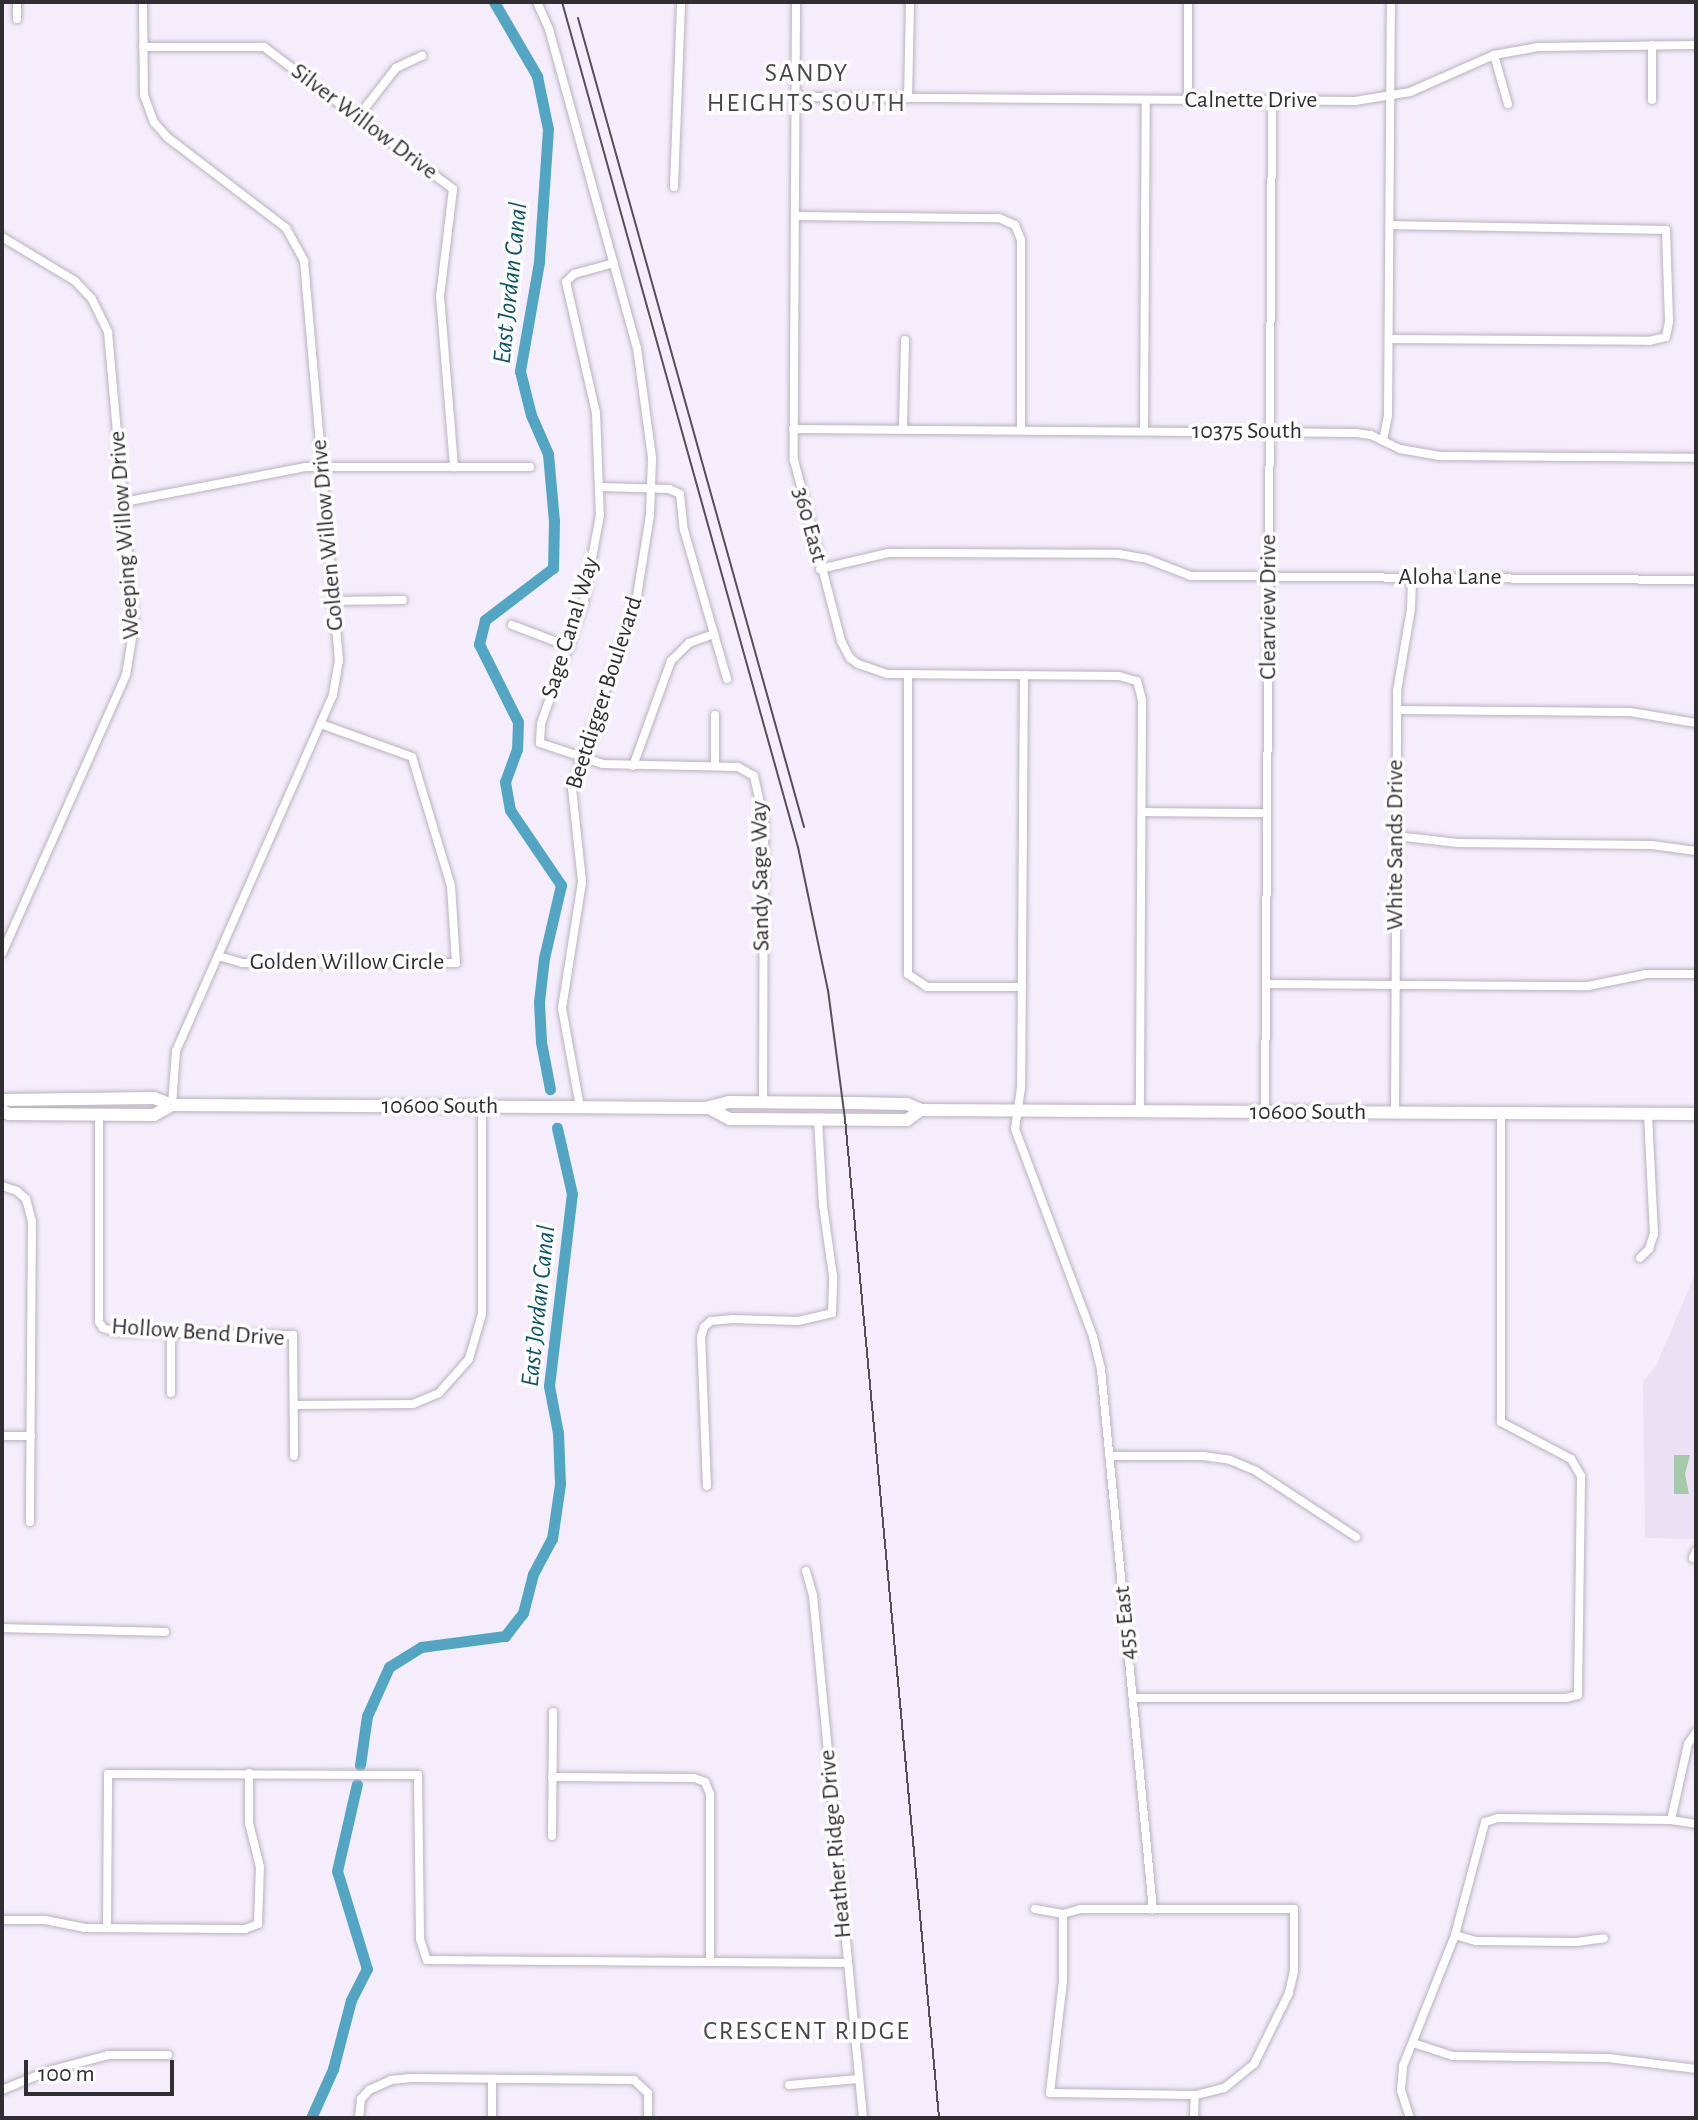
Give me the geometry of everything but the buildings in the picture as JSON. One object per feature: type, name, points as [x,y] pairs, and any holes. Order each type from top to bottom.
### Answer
[{"type":"main road","name":"10600 South","points":[[2,1100],[154,1098],[172,1105],[709,1108],[729,1102],[907,1104],[921,1110],[1696,1114]]},
{"type":"main road","name":"10600 South","points":[[2,1111],[9,1114],[154,1115],[172,1105]]},
{"type":"main road","name":"10600 South","points":[[709,1108],[730,1119],[907,1120],[921,1110]]},
{"type":"street","points":[[17,2],[17,19]]},
{"type":"street","name":"Golden Willow Drive","points":[[143,2],[144,95],[149,114],[160,130],[278,221],[301,252],[306,270],[338,678],[321,724],[176,1051],[172,1105]]},
{"type":"street","name":"Beetdigger Boulevard","points":[[537,2],[549,29],[642,375],[652,488],[647,545],[631,619],[580,758],[571,799],[581,859],[581,894],[563,980],[562,1008],[580,1107]]},
{"type":"street","points":[[674,187],[681,2]]},
{"type":"street","name":"360 East","points":[[796,2],[793,429],[796,483],[841,641],[850,658],[876,672],[1119,676],[1137,681],[1142,700],[1142,812]]},
{"type":"street","points":[[908,98],[910,2]]},
{"type":"street","points":[[1188,2],[1188,100]]},
{"type":"street","points":[[1383,441],[1388,415],[1391,2]]},
{"type":"street","name":"Calnette Drive","points":[[796,97],[1355,101],[1410,92],[1494,55],[1571,45],[1696,45]]},
{"type":"street","points":[[1652,45],[1652,100]]},
{"type":"street","name":"Silver Willow Drive","points":[[143,47],[264,47],[453,189],[440,296],[454,467]]},
{"type":"street","points":[[1494,55],[1508,104]]},
{"type":"street","points":[[358,117],[396,68],[422,56]]},
{"type":"street","points":[[1144,431],[1146,100]]},
{"type":"street","name":"Clearview Drive","points":[[1265,1113],[1272,101]]},
{"type":"street","points":[[795,216],[999,218],[1015,225],[1021,240],[1021,430]]},
{"type":"street","points":[[1389,339],[1649,341],[1666,337],[1669,262],[1666,230],[1390,225]]},
{"type":"street","name":"Weeping Willow Drive","points":[[2,237],[75,281],[103,321],[110,344],[134,626],[129,666],[2,953]]},
{"type":"street","name":"Sage Canal Way","points":[[540,743],[541,724],[570,647],[594,559],[601,487],[593,390],[566,282],[571,275],[614,263]]},
{"type":"street","points":[[903,429],[905,340]]},
{"type":"street","name":"10375 South","points":[[793,429],[1356,433],[1419,454],[1438,456],[1696,458]]},
{"type":"street","points":[[124,502],[286,470],[323,467],[530,467]]},
{"type":"street","points":[[601,487],[673,490],[682,497],[684,530],[727,679]]},
{"type":"street","name":"Aloha Lane","points":[[820,569],[888,553],[1119,554],[1147,559],[1179,573],[1204,576],[1696,580]]},
{"type":"street","name":"White Sands Drive","points":[[1395,1113],[1398,674],[1410,619],[1412,578]]},
{"type":"street","points":[[333,601],[403,600]]},
{"type":"street","points":[[512,625],[570,647]]},
{"type":"street","points":[[633,766],[671,661],[689,643],[714,634]]},
{"type":"street","points":[[908,674],[907,968],[912,980],[927,987],[1022,987]]},
{"type":"street","name":"455 East","points":[[1024,675],[1021,1088],[1016,1139],[1093,1337],[1101,1369],[1153,1910]]},
{"type":"street","points":[[1397,710],[1630,712],[1696,723]]},
{"type":"street","points":[[715,715],[715,766]]},
{"type":"street","name":"Golden Willow Circle","points":[[218,956],[242,963],[456,963],[451,886],[412,757],[321,724]]},
{"type":"street","name":"Sandy Sage Way","points":[[540,743],[580,758],[633,766],[738,767],[751,773],[763,810],[763,1103]]},
{"type":"street","points":[[1140,1112],[1142,812],[1267,813]]},
{"type":"street","points":[[1396,836],[1458,843],[1652,845],[1696,851]]},
{"type":"street","points":[[1266,984],[1588,986],[1647,974],[1696,974]]},
{"type":"street","points":[[295,1405],[413,1404],[439,1393],[469,1359],[480,1329],[483,1299],[482,1107]]},
{"type":"street","points":[[1133,1698],[1566,1698],[1578,1695],[1581,1476],[1571,1459],[1501,1422],[1501,1114]]},
{"type":"street","points":[[1640,1258],[1649,1249],[1654,1234],[1648,1114]]},
{"type":"street","name":"Hollow Bend Drive","points":[[99,1115],[99,1322],[109,1331],[293,1335],[294,1456]]},
{"type":"street","points":[[707,1486],[701,1337],[704,1327],[711,1321],[798,1321],[832,1313],[833,1276],[823,1206],[818,1119]]},
{"type":"street","points":[[2,1186],[17,1191],[26,1199],[32,1221],[30,1522]]},
{"type":"street","points":[[171,1333],[171,1393]]},
{"type":"street","points":[[2,1436],[31,1436]]},
{"type":"street","points":[[1110,1456],[1203,1456],[1230,1460],[1256,1471],[1356,1537]]},
{"type":"street","name":"Heather Ridge Drive","points":[[806,1571],[813,1595],[863,2118]]},
{"type":"street","points":[[2,1628],[165,1632]]},
{"type":"street","points":[[552,1836],[553,1712]]},
{"type":"street","points":[[1671,1820],[1688,1744],[1696,1732]]},
{"type":"street","points":[[2,1920],[45,1920],[77,1928],[245,1929],[258,1924],[260,1867],[249,1823],[249,1773]]},
{"type":"street","points":[[107,1928],[108,1774],[418,1775],[420,1939],[427,1960],[848,1963]]},
{"type":"street","points":[[552,1777],[694,1778],[705,1782],[710,1794],[710,1962]]},
{"type":"street","points":[[1410,2118],[1403,2102],[1401,2078],[1455,1935],[1485,1822],[1498,1818],[1671,1820],[1696,1824]]},
{"type":"street","points":[[1035,1909],[1063,1914],[1080,1909],[1294,1909],[1294,1971],[1289,1993],[1260,2054],[1236,2081],[1195,2095],[1050,2093],[1063,1981],[1063,1914]]},
{"type":"street","points":[[1455,1935],[1476,1941],[1577,1942],[1604,1938]]},
{"type":"street","points":[[1413,2043],[1453,2056],[1589,2057],[1696,2069]]},
{"type":"street","points":[[2,2090],[48,2071],[108,2055],[168,2055]]},
{"type":"street","points":[[359,2118],[361,2099],[374,2087],[401,2078],[630,2080],[644,2086],[648,2118]]},
{"type":"street","points":[[492,2079],[492,2118]]},
{"type":"street","points":[[789,2085],[859,2079]]},
{"type":"street","points":[[1194,2118],[1195,2095]]},
{"type":"shaded area","points":[[1696,1272],[1696,1539],[1645,1538],[1643,1381],[1656,1366]]},
{"type":"green space","points":[[1674,1455],[1690,1455],[1685,1474],[1689,1494],[1674,1494]]},
{"type":"waterway","name":"East Jordan Canal","points":[[494,2],[537,76],[548,129],[539,262],[520,371],[531,415],[548,454],[554,521],[553,568],[485,620],[479,644],[518,722],[517,749],[505,782],[510,810],[561,885],[544,958],[539,1002],[541,1042],[550,1089]]},
{"type":"waterway","name":"East Jordan Canal","points":[[360,1765],[367,1716],[389,1667],[421,1647],[505,1636],[523,1613],[533,1574],[552,1539],[560,1484],[558,1433],[549,1386],[572,1194],[557,1128]]},
{"type":"waterway","name":"East Jordan Canal","points":[[311,2118],[333,2069],[351,2000],[367,1969],[337,1871],[357,1784]]},
{"type":"tram line","points":[[562,2],[798,847],[828,990],[845,1119],[939,2118]]},
{"type":"tram line","points":[[578,18],[804,827]]},
{"type":"district","name":"SANDY HEIGHTS SOUTH","points":[[807,89]]},
{"type":"district","name":"CRESCENT RIDGE","points":[[807,2032]]}]
